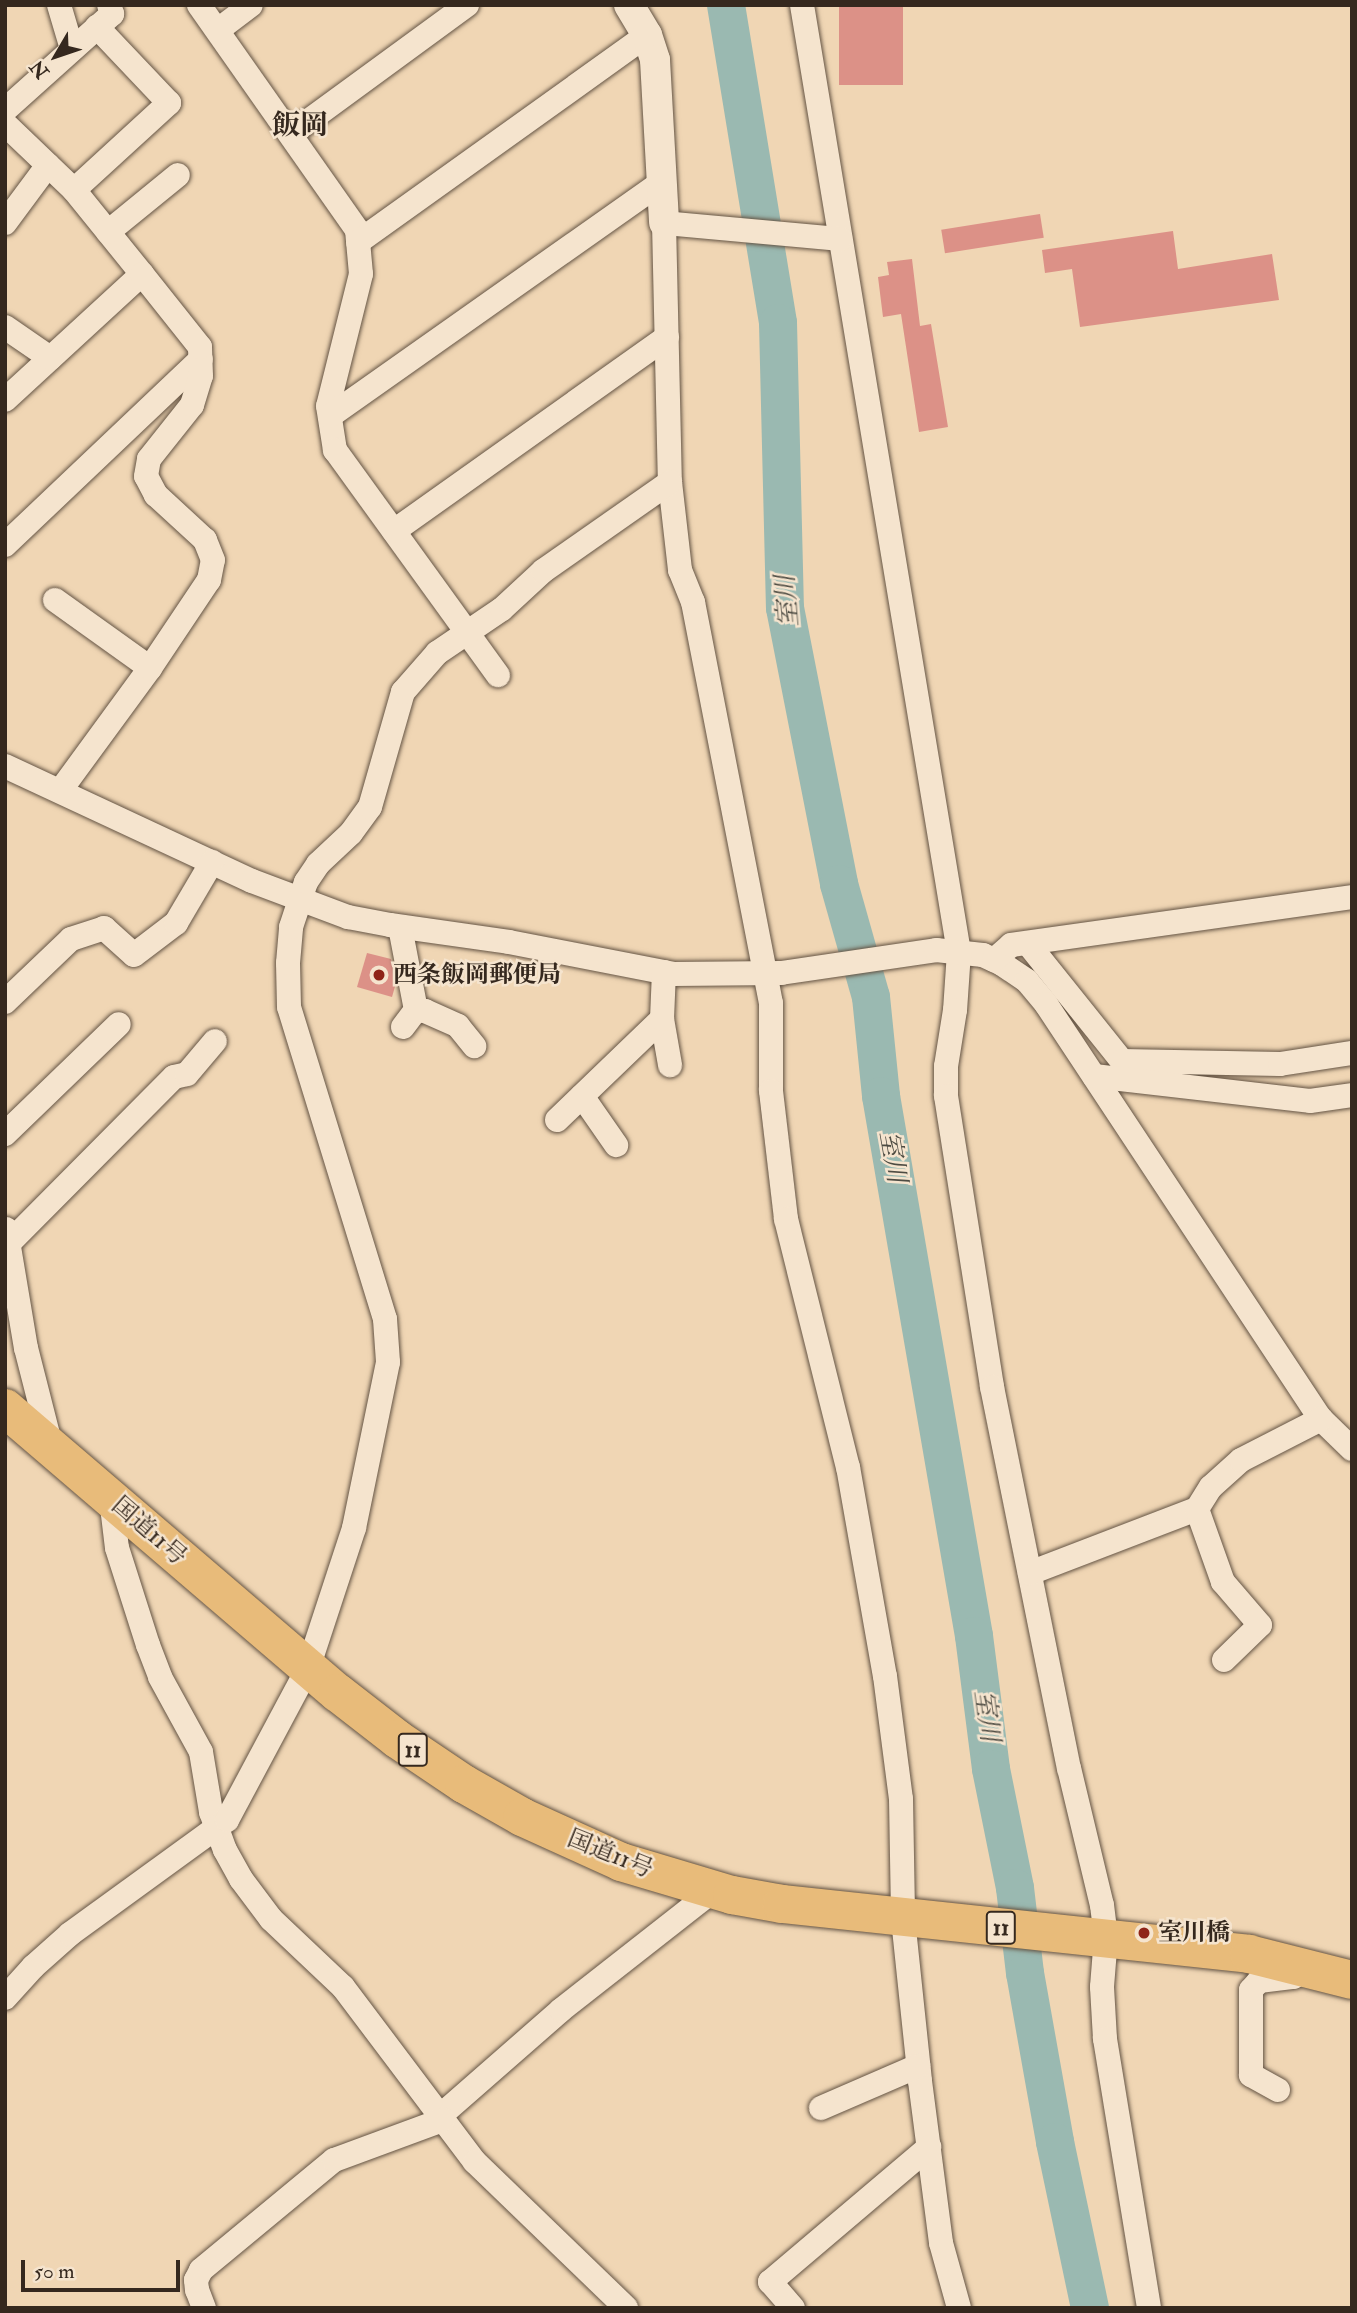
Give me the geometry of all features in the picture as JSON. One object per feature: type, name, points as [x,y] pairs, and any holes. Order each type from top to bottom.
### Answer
[{"type":"highway","name":"国道11号","points":[[5,1408],[308,1668],[397,1739],[464,1784],[522,1817],[621,1862],[713,1890],[805,1907],[1249,1954],[1352,1980]]},
{"type":"street","points":[[59,5],[72,49]]},
{"type":"street","points":[[5,110],[112,14],[109,5]]},
{"type":"street","points":[[199,5],[292,133],[357,230],[361,274],[328,405],[335,450],[498,675]]},
{"type":"street","points":[[218,30],[251,5]]},
{"type":"street","points":[[292,133],[467,5]]},
{"type":"street","points":[[629,5],[647,35],[658,86],[662,182],[676,225],[667,337],[670,482],[680,570],[693,602],[772,974],[769,1068],[786,1219],[848,1467],[885,1676],[901,1799],[906,1919],[923,2152],[922,2208],[946,2308]]},
{"type":"street","points":[[802,5],[828,238],[955,1010],[946,1066],[946,1096],[992,1387],[1099,1937],[1105,2039],[1149,2308]]},
{"type":"street","points":[[74,190],[169,103],[97,27]]},
{"type":"street","points":[[358,242],[647,35]]},
{"type":"street","points":[[5,124],[74,190],[200,347],[201,359],[201,376],[192,405],[149,458],[146,476],[156,495],[205,540],[213,560],[209,580],[150,668],[60,791]]},
{"type":"street","points":[[5,223],[48,165]]},
{"type":"street","points":[[108,232],[178,175]]},
{"type":"street","points":[[330,416],[662,182]]},
{"type":"street","points":[[676,225],[828,238]]},
{"type":"street","points":[[7,395],[142,274]]},
{"type":"street","points":[[5,327],[50,358]]},
{"type":"street","points":[[394,531],[667,337]]},
{"type":"street","points":[[5,545],[201,359]]},
{"type":"street","points":[[5,1998],[33,1967],[69,1934],[217,1829],[236,1806],[308,1668],[354,1528],[388,1362],[385,1319],[366,1247],[289,1007],[288,963],[292,927],[299,899],[318,864],[351,833],[370,807],[403,692],[437,653],[502,609],[543,571],[670,482]]},
{"type":"street","points":[[55,600],[150,668]]},
{"type":"street","points":[[5,766],[212,862],[299,899],[348,917],[400,927],[509,942],[664,972],[701,976],[772,974],[947,951],[983,954],[1027,981],[1094,1076],[1321,1419],[1352,1449]]},
{"type":"street","points":[[5,1002],[71,939],[104,928],[134,955],[176,923],[212,862]]},
{"type":"street","points":[[994,960],[1011,945],[1029,945],[1352,897]]},
{"type":"street","points":[[400,927],[409,1019],[458,1026],[474,1046]]},
{"type":"street","points":[[1029,945],[1122,1061],[1280,1063],[1352,1053]]},
{"type":"street","points":[[664,972],[662,1019],[670,1065]]},
{"type":"street","points":[[557,1120],[662,1019]]},
{"type":"street","points":[[5,1134],[119,1024]]},
{"type":"street","points":[[51,1447],[26,1348],[7,1234],[174,1077],[187,1074],[215,1041]]},
{"type":"street","points":[[1094,1076],[1310,1101],[1352,1095]]},
{"type":"street","points":[[582,1096],[616,1145]]},
{"type":"street","points":[[1030,1573],[1197,1509],[1211,1487],[1241,1460],[1321,1419]]},
{"type":"street","points":[[111,1498],[117,1548],[160,1676],[201,1752],[217,1829],[241,1879],[271,1919],[343,1987],[492,2180],[626,2308]]},
{"type":"street","points":[[1197,1509],[1223,1582],[1260,1625],[1224,1660]]},
{"type":"street","points":[[204,2308],[196,2280],[201,2270],[334,2160],[442,2118],[561,2010],[713,1890]]},
{"type":"street","points":[[1278,2090],[1251,2075],[1251,1990],[1259,1981],[1294,1977],[1308,1967]]},
{"type":"street","points":[[821,2108],[918,2066]]},
{"type":"street","points":[[793,2308],[770,2282],[923,2152]]},
{"type":"street","points":[[923,2152],[959,2308]]},
{"type":"building","points":[[839,5],[903,5],[903,85],[839,85]]},
{"type":"building","points":[[1040,214],[1044,238],[945,253],[941,230]]},
{"type":"building","points":[[1173,231],[1178,269],[1272,254],[1279,300],[1080,327],[1072,269],[1045,273],[1042,250]]},
{"type":"building","points":[[912,259],[920,326],[931,324],[948,427],[919,432],[901,314],[883,317],[878,277],[889,275],[887,262]]},
{"type":"building","points":[[367,953],[391,959],[396,983],[392,997],[357,987]]},
{"type":"waterway","name":"室川","points":[[726,5],[778,323],[785,608],[839,884],[871,997],[881,1096],[974,1636],[991,1769],[1015,1888],[1025,1973],[1055,2142],[1090,2308]]},
{"type":"place","name":"西条飯岡郵便局","points":[[379,975]]},
{"type":"place","name":"室川橋","points":[[1144,1933]]},
{"type":"district","name":"飯岡","points":[[300,126]]}]
